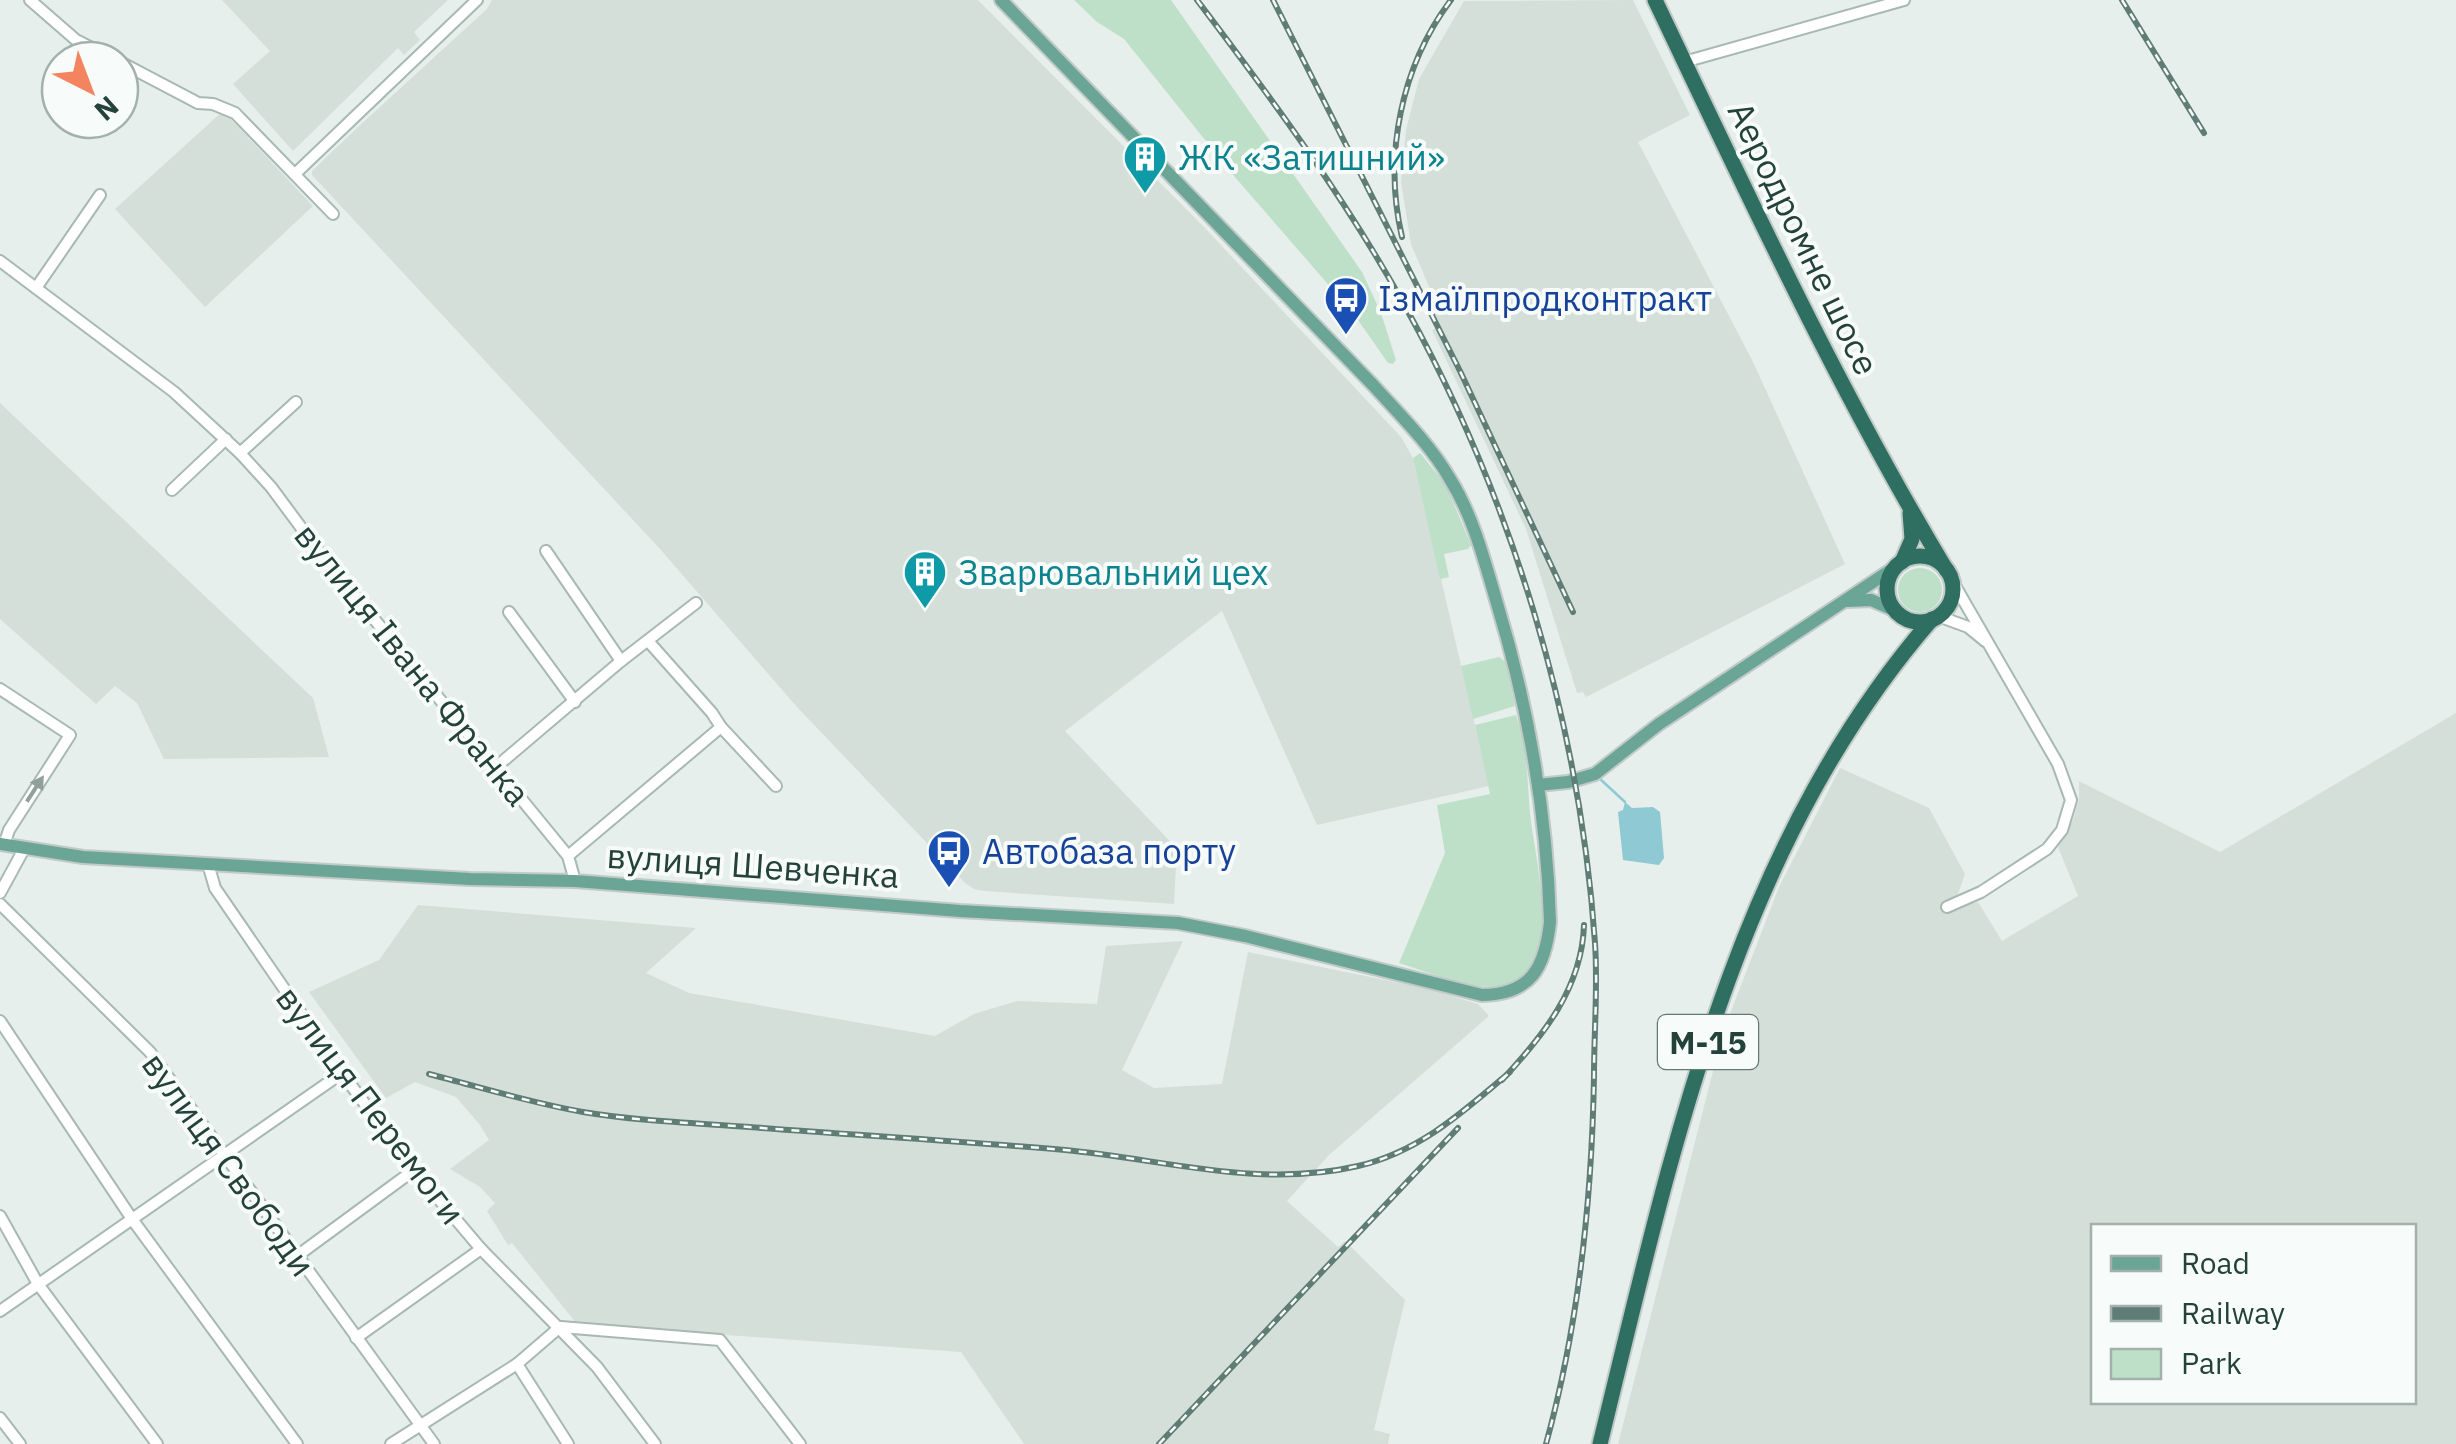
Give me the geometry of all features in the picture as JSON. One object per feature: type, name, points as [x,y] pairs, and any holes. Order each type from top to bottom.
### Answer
[{"type":"highway","name":"Аеродромне шосе","points":[[1654,0],[1840,379],[1904,500],[1949,574]]},
{"type":"highway","name":"Аеродромне шосе","points":[[1899,564],[1910,547],[1912,531],[1904,500]]},
{"type":"highway","points":[[1899,564],[1926,557],[1949,574]]},
{"type":"highway","name":"М-15","points":[[1892,670],[1902,638],[1887,590],[1899,564]]},
{"type":"highway","name":"М-15","points":[[1600,1444],[1677,1130],[1742,941],[1786,839],[1844,739],[1892,670],[1950,602],[1949,574]]},
{"type":"highway","points":[[1895,611],[1914,621],[1935,618]]},
{"type":"main road","name":"вулиця Шевченка","points":[[2,844],[83,857],[470,880],[574,881],[960,911],[1122,917],[1245,936],[1482,994],[1501,994],[1526,982],[1537,971],[1548,947],[1549,888],[1538,785],[1513,656],[1484,558],[1458,492],[1437,459],[1305,313],[1001,0]]},
{"type":"main road","points":[[1538,785],[1594,774],[1660,724],[1899,564]]},
{"type":"main road","points":[[1836,606],[1859,599],[1872,600],[1895,611]]},
{"type":"street","points":[[30,0],[76,40]]},
{"type":"street","points":[[295,174],[477,0]]},
{"type":"street","points":[[1684,62],[1904,0]]},
{"type":"street","points":[[140,72],[198,102],[235,112],[332,214]]},
{"type":"street","points":[[36,288],[100,196]]},
{"type":"street","name":"вулиця Івана Франка","points":[[0,262],[174,392],[271,486],[320,553],[568,856],[574,881]]},
{"type":"street","points":[[240,453],[296,402]]},
{"type":"street","points":[[172,490],[226,439]]},
{"type":"street","points":[[546,551],[621,661]]},
{"type":"street","name":"Аеродромне шосе","points":[[1947,907],[1982,892],[2047,849],[2062,830],[2072,800],[2058,764],[1949,574]]},
{"type":"street","points":[[496,767],[696,603]]},
{"type":"street","points":[[509,612],[575,702]]},
{"type":"street","name":"Аеродромне шосе","points":[[1935,618],[1968,627],[1992,648]]},
{"type":"street","points":[[649,642],[712,713],[720,728],[776,786]]},
{"type":"street","points":[[0,689],[70,735],[2,844]]},
{"type":"street","points":[[568,856],[720,728]]},
{"type":"street","points":[[0,893],[24,849]]},
{"type":"street","name":"вулиця Перемоги","points":[[208,864],[216,888],[342,1074],[414,1170],[481,1250],[598,1367],[656,1444]]},
{"type":"street","name":"вулиця Свободи","points":[[0,904],[150,1052],[434,1444]]},
{"type":"street","points":[[0,1021],[132,1219],[296,1444]]},
{"type":"street","points":[[0,1312],[342,1074]]},
{"type":"street","points":[[296,1256],[414,1170]]},
{"type":"street","points":[[0,1216],[38,1284],[157,1444]]},
{"type":"street","points":[[356,1338],[481,1250]]},
{"type":"street","points":[[391,1444],[517,1364],[560,1328],[720,1340],[800,1444]]},
{"type":"street","points":[[517,1364],[568,1444]]},
{"type":"street","points":[[0,1418],[20,1444]]},
{"type":"shaded area","points":[[222,0],[448,0],[414,32],[420,40],[404,55],[398,48],[293,151],[233,84],[270,51]]},
{"type":"shaded area","points":[[492,0],[978,0],[1204,227],[1401,437],[1413,458],[1489,786],[1317,825],[1222,611],[1065,731],[1184,856],[1176,865],[1174,904],[984,891],[965,883],[797,707],[660,549],[312,175]]},
{"type":"shaded area","points":[[1633,0],[1690,115],[1638,142],[1753,362],[1845,564],[1586,697],[1583,692],[1577,693],[1526,529],[1432,330],[1440,326],[1430,304],[1435,301],[1411,244],[1401,182],[1406,130],[1419,79],[1464,1]]},
{"type":"shaded area","points":[[223,111],[313,206],[205,307],[115,209]]},
{"type":"shaded area","points":[[0,403],[313,698],[329,757],[164,759],[137,703],[115,686],[96,704],[0,619]]},
{"type":"shaded area","points":[[2456,713],[2456,1444],[1618,1444],[1723,1032],[1779,887],[1840,768],[1929,808],[1965,874],[1953,908],[1978,902],[2002,941],[2078,896],[2058,847],[2073,820],[2079,781],[2220,852]]},
{"type":"shaded area","points":[[418,905],[696,928],[646,973],[689,993],[935,1036],[974,1014],[1017,1001],[1097,1004],[1106,946],[1183,941],[1122,1070],[1154,1088],[1222,1084],[1248,952],[1429,989],[1478,1004],[1489,1016],[1329,1155],[1287,1201],[1338,1247],[1345,1241],[1405,1300],[1374,1430],[1390,1434],[1388,1444],[1024,1444],[961,1352],[577,1324],[512,1243],[508,1245],[487,1211],[495,1203],[480,1187],[450,1169],[489,1140],[480,1125],[456,1097],[415,1082],[386,1098],[309,992],[379,960]]},
{"type":"green space","points":[[1074,0],[1171,0],[1362,272],[1381,313],[1396,360],[1393,364],[1388,363],[1353,313],[1234,176],[1124,39],[1097,22]]},
{"type":"green space","points":[[1420,453],[1446,485],[1471,545],[1444,554],[1449,577],[1440,579],[1413,458]]},
{"type":"green space","points":[[1920,568],[1936,574],[1942,590],[1936,606],[1920,612],[1904,606],[1898,590],[1904,574]]},
{"type":"green space","points":[[1499,657],[1506,662],[1515,706],[1473,719],[1461,666]]},
{"type":"green space","points":[[1516,715],[1525,751],[1542,903],[1539,949],[1531,968],[1517,981],[1491,987],[1458,982],[1399,963],[1445,853],[1437,805],[1490,794],[1475,725]]},
{"type":"water","points":[[1625,802],[1632,808],[1653,807],[1660,812],[1664,858],[1659,865],[1623,860],[1618,812]]},
{"type":"waterway","points":[[1599,778],[1625,802]]},
{"type":"railway","points":[[1197,0],[1333,189],[1406,308],[1479,458],[1509,536],[1557,697],[1587,861],[1596,992],[1593,1122],[1582,1261],[1567,1353],[1546,1444]]},
{"type":"railway","points":[[1273,0],[1460,371],[1573,612]]},
{"type":"railway","points":[[1402,237],[1395,175],[1401,113],[1420,53],[1451,0]]},
{"type":"railway","points":[[2122,0],[2204,133]]},
{"type":"railway","points":[[1502,1080],[1558,1010],[1576,970],[1584,925]]},
{"type":"railway","points":[[429,1074],[544,1104],[624,1118],[1065,1150],[1211,1170],[1284,1174],[1358,1166],[1401,1151],[1439,1129],[1510,1072]]},
{"type":"railway","points":[[1159,1444],[1458,1128]]},
{"type":"place","name":"ЖК «Затишний»","points":[[1145,195]]},
{"type":"place","name":"Ізмаїлпродконтракт","points":[[1346,336]]},
{"type":"place","name":"Зварювальний цех","points":[[925,610]]},
{"type":"place","name":"Автобаза порту","points":[[949,889]]}]
